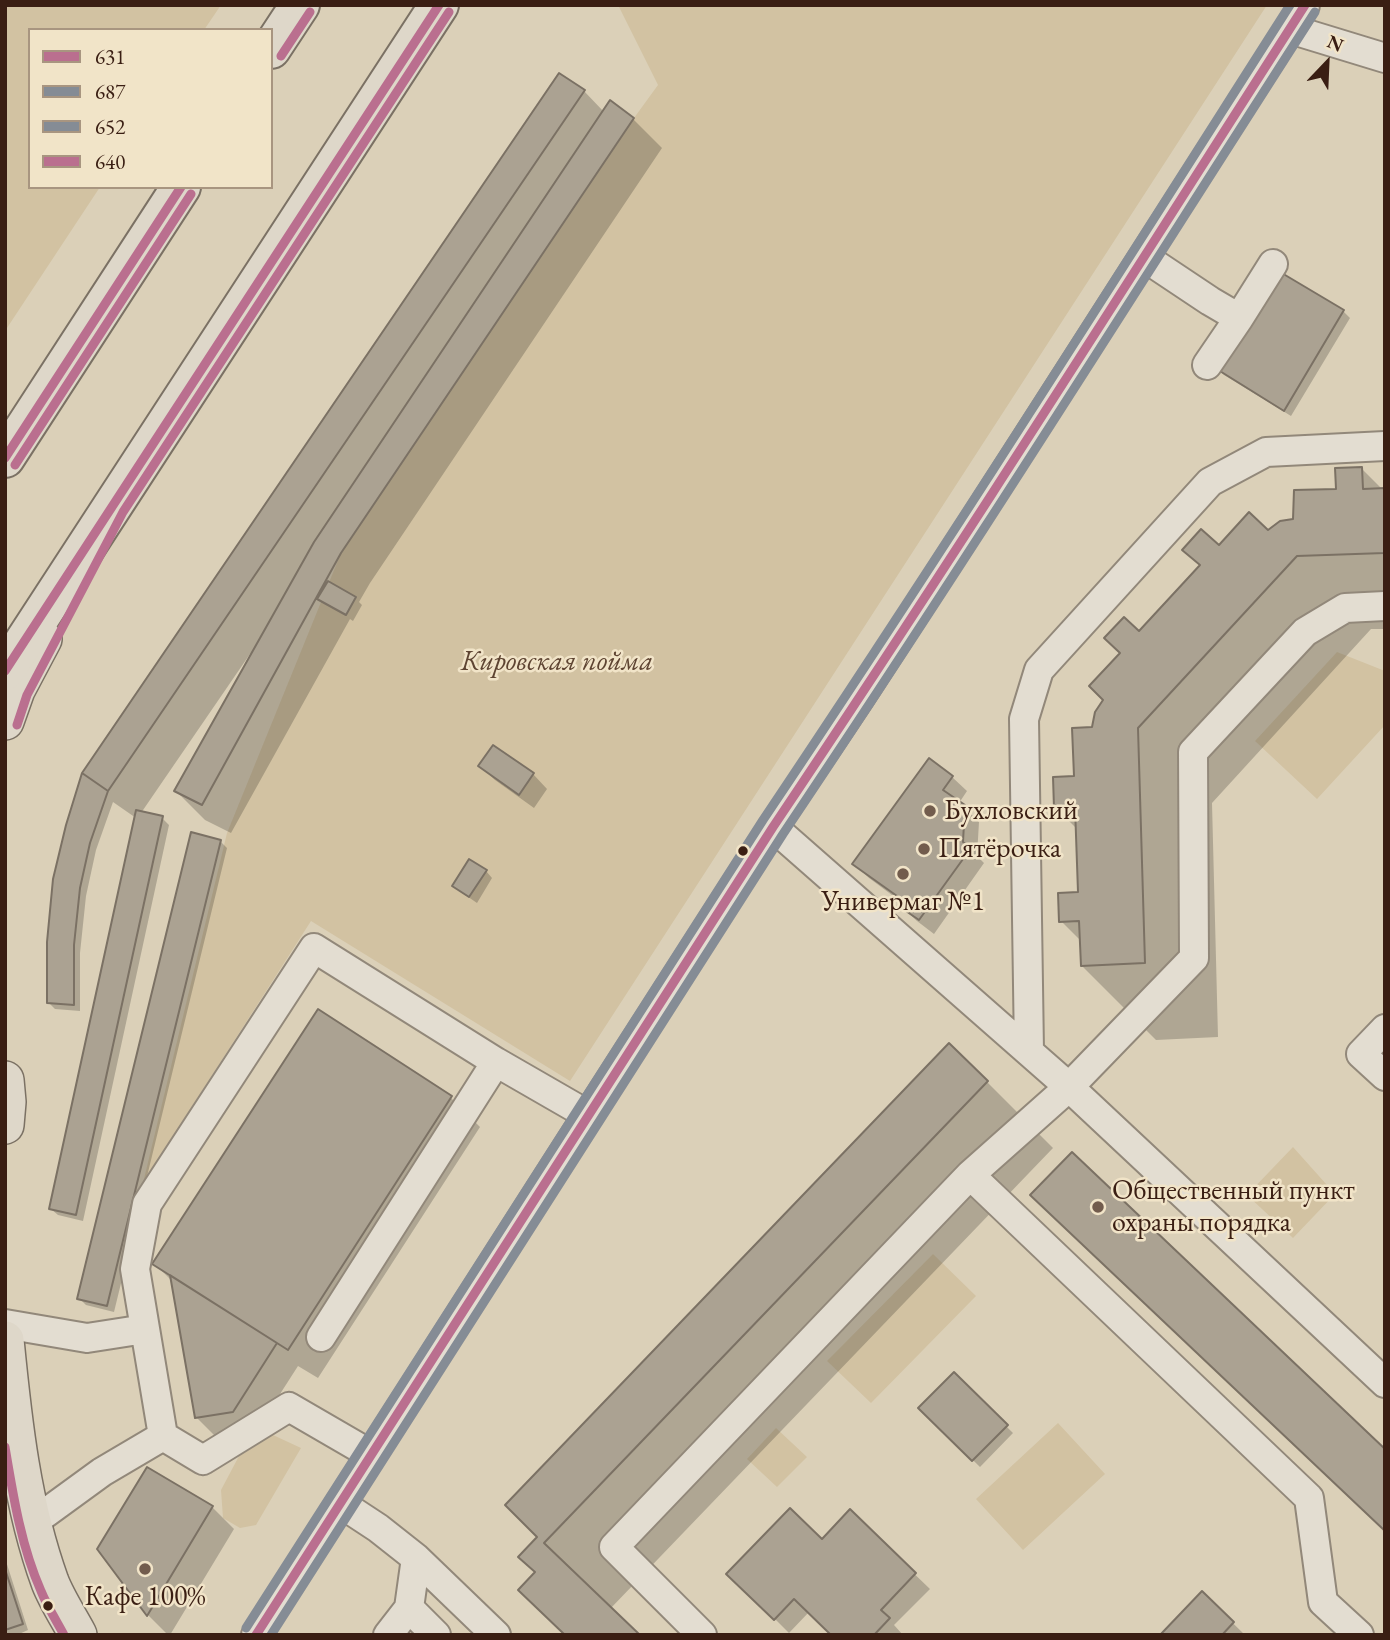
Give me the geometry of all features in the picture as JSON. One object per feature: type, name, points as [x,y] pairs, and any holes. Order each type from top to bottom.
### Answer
[{"type":"highway","points":[[273,46],[300,5]]},
{"type":"highway","points":[[5,671],[439,5]]},
{"type":"highway","points":[[5,458],[180,189]]},
{"type":"main road","points":[[5,721],[16,690],[112,506]]},
{"type":"main road","points":[[5,1080],[5,1125]]},
{"type":"main road","points":[[5,1340],[14,1426],[32,1524],[51,1585],[78,1635]]},
{"type":"street","points":[[256,1635],[773,827],[911,619],[1305,5]]},
{"type":"street","points":[[1290,29],[1385,58]]},
{"type":"street","points":[[1143,257],[1239,318]]},
{"type":"street","points":[[1208,365],[1273,264]]},
{"type":"street","points":[[5,426],[79,345]]},
{"type":"street","points":[[1029,1051],[1024,719],[1039,670],[1210,482],[1266,452],[1385,446]]},
{"type":"street","points":[[702,1635],[614,1548],[970,1175],[1069,1087],[1194,958],[1193,752],[1305,632],[1345,608],[1385,606]]},
{"type":"street","points":[[773,827],[1069,1087],[1385,1383]]},
{"type":"street","points":[[370,1454],[289,1407],[203,1461],[163,1436],[135,1269],[148,1204],[314,948],[496,1062],[588,1115]]},
{"type":"street","points":[[1385,1029],[1361,1054],[1385,1076]]},
{"type":"street","points":[[321,1338],[496,1062]]},
{"type":"street","points":[[970,1175],[1308,1498],[1323,1602],[1359,1635]]},
{"type":"street","points":[[5,1324],[87,1338],[145,1329]]},
{"type":"street","points":[[32,1524],[102,1472],[163,1436]]},
{"type":"street","points":[[340,1503],[416,1558],[496,1635]]},
{"type":"street","points":[[388,1635],[409,1608],[416,1558]]},
{"type":"street","points":[[409,1608],[436,1635]]},
{"type":"green space","points":[[5,5],[221,5],[205,28],[28,28],[28,189],[99,189],[5,331]]},
{"type":"green space","name":"Кировская пойма","points":[[618,5],[1267,5],[570,1081],[311,921],[143,1183],[227,833],[341,553],[658,85]]},
{"type":"green space","points":[[1337,652],[1385,671],[1385,725],[1317,799],[1255,741]]},
{"type":"green space","points":[[1293,1147],[1335,1194],[1293,1238],[1247,1195]]},
{"type":"green space","points":[[933,1254],[976,1296],[871,1403],[827,1361]]},
{"type":"green space","points":[[1058,1423],[1105,1474],[1023,1550],[976,1499]]},
{"type":"green space","points":[[776,1428],[807,1457],[777,1487],[747,1459]]},
{"type":"green space","points":[[273,1435],[301,1448],[256,1525],[240,1528],[223,1518],[221,1490],[239,1456]]},
{"type":"building","points":[[559,73],[585,90],[108,791],[82,773]]},
{"type":"building","points":[[610,100],[634,118],[341,553],[202,805],[174,791],[314,542]]},
{"type":"building","points":[[1275,269],[1344,310],[1284,411],[1215,368]]},
{"type":"building","points":[[1362,467],[1363,489],[1385,488],[1385,553],[1297,556],[1138,728],[1145,963],[1081,966],[1079,921],[1059,922],[1058,893],[1078,892],[1075,807],[1054,808],[1053,777],[1074,776],[1072,728],[1092,727],[1095,712],[1103,700],[1089,686],[1120,653],[1104,638],[1124,617],[1139,631],[1200,565],[1182,550],[1201,529],[1219,545],[1249,512],[1268,530],[1280,521],[1293,519],[1294,490],[1336,489],[1335,468]]},
{"type":"building","points":[[328,581],[356,597],[346,615],[317,599]]},
{"type":"building","points":[[493,745],[534,773],[519,795],[478,766]]},
{"type":"building","points":[[929,758],[953,776],[943,790],[965,805],[963,842],[971,848],[919,920],[900,907],[904,901],[852,864]]},
{"type":"building","points":[[82,773],[108,791],[90,843],[80,888],[74,945],[74,1005],[47,1003],[47,942],[53,879]]},
{"type":"building","points":[[136,810],[163,816],[76,1215],[49,1209]]},
{"type":"building","points":[[191,832],[221,840],[107,1306],[77,1299]]},
{"type":"building","points":[[469,859],[487,870],[469,897],[452,886]]},
{"type":"building","points":[[318,1009],[452,1096],[288,1350],[152,1264]]},
{"type":"building","points":[[949,1043],[988,1081],[544,1543],[640,1635],[565,1635],[518,1590],[535,1572],[518,1557],[537,1537],[505,1505]]},
{"type":"building","points":[[1072,1152],[1385,1449],[1385,1531],[1030,1195]]},
{"type":"building","points":[[170,1275],[277,1343],[233,1412],[195,1418]]},
{"type":"building","points":[[954,1372],[1008,1425],[972,1461],[918,1408]]},
{"type":"building","points":[[147,1467],[213,1506],[147,1616],[97,1549]]},
{"type":"building","points":[[790,1508],[822,1539],[850,1509],[916,1573],[881,1610],[890,1618],[874,1635],[831,1635],[794,1599],[774,1620],[726,1574]]},
{"type":"building","points":[[5,1569],[23,1624],[5,1630]]},
{"type":"building","points":[[1202,1591],[1234,1622],[1222,1635],[1160,1635]]},
{"type":"transit line","name":"631","points":[[5,671],[439,5]]},
{"type":"transit line","name":"652","points":[[246,1628],[763,820],[963,516],[1290,5]]},
{"type":"transit line","name":"631","points":[[256,1635],[773,827],[975,520],[1305,5]]},
{"type":"transit line","name":"640","points":[[281,56],[310,12]]},
{"type":"transit line","name":"640","points":[[17,725],[27,695],[123,512],[449,12]]},
{"type":"transit line","name":"687","points":[[271,1635],[783,834],[985,527],[1315,12]]},
{"type":"transit line","name":"631","points":[[5,458],[180,189]]},
{"type":"transit line","name":"640","points":[[15,465],[191,194]]},
{"type":"transit line","name":"640","points":[[5,1447],[18,1520],[28,1556],[43,1597],[64,1635]]},
{"type":"place","name":"Бухловский","points":[[930,811]]},
{"type":"place","name":"Пятёрочка","points":[[924,849]]},
{"type":"place","name":"Универмаг №1","points":[[903,874]]},
{"type":"place","name":"Общественный пункт охраны порядка","points":[[1098,1207]]},
{"type":"place","name":"Кафе 100%","points":[[145,1569]]}]
